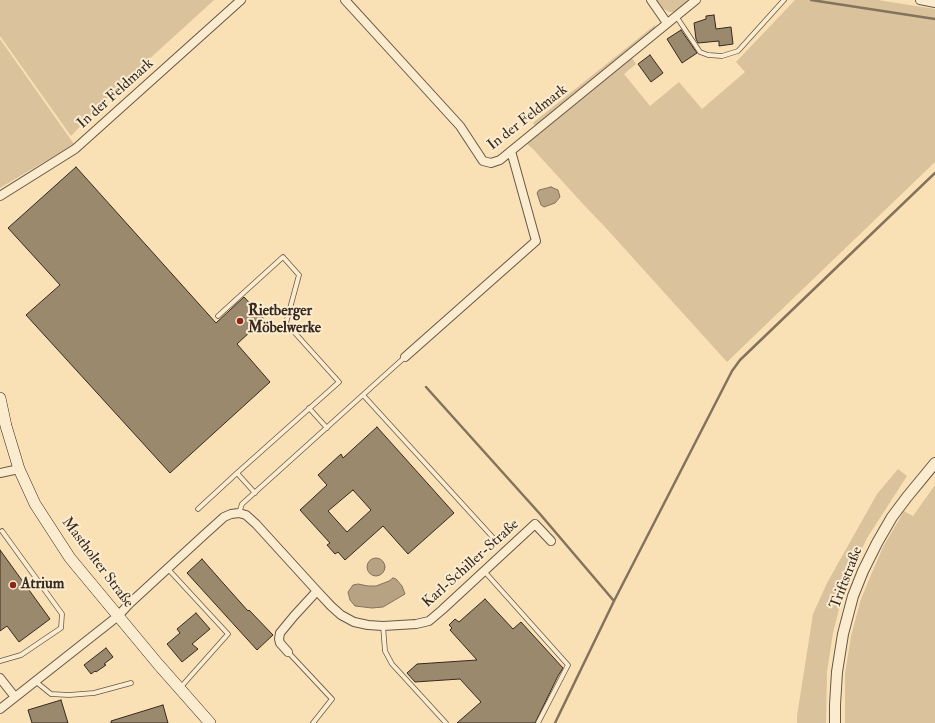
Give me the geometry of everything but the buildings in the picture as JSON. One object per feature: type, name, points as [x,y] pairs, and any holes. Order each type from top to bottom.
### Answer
[{"type":"main road","name":"Mastholter Straße","points":[[0,398],[6,426],[19,469],[36,504],[70,558],[210,723]]},
{"type":"street","name":"In der Feldmark","points":[[0,196],[75,149],[241,0]]},
{"type":"street","name":"In der Feldmark","points":[[345,0],[460,126],[483,161],[491,163],[500,160],[696,0]]},
{"type":"street","points":[[651,0],[667,23]]},
{"type":"street","points":[[920,0],[935,2]]},
{"type":"street","points":[[405,357],[536,242],[511,151]]},
{"type":"street","name":"Triftstraße","points":[[835,723],[837,672],[843,634],[853,596],[876,543],[892,517],[935,463]]},
{"type":"street","points":[[0,473],[19,469]]},
{"type":"street","points":[[0,709],[118,616],[167,568],[224,517],[239,513]]},
{"type":"street","name":"Karl-Schiller-Straße","points":[[239,513],[246,515],[256,524],[317,592],[341,615],[354,622],[368,625],[383,626],[416,624],[429,621],[536,524],[551,541]]},
{"type":"street","points":[[288,652],[280,643],[280,633],[317,592]]},
{"type":"street","points":[[0,678],[15,697]]},
{"type":"lane","points":[[676,16],[700,52],[708,55],[722,56],[738,51],[784,0]]},
{"type":"lane","points":[[198,509],[339,382],[286,323],[299,275],[283,257],[218,316]]},
{"type":"lane","points":[[239,513],[242,504],[405,357]]},
{"type":"lane","points":[[363,395],[498,543]]},
{"type":"lane","points":[[309,408],[327,428]]},
{"type":"lane","points":[[237,473],[255,493]]},
{"type":"lane","points":[[0,661],[21,655],[61,628],[62,614],[2,531]]},
{"type":"lane","points":[[167,568],[228,634],[180,688]]},
{"type":"lane","points":[[484,571],[568,665],[538,723]]},
{"type":"lane","points":[[383,626],[386,651],[392,664],[446,723]]},
{"type":"lane","points":[[288,652],[332,699],[313,723]]},
{"type":"lane","points":[[35,682],[51,694],[69,695],[94,693],[131,683]]},
{"type":"shaded area","points":[[0,0],[214,0],[112,93],[71,136],[0,36]]},
{"type":"shaded area","points":[[657,0],[690,0],[674,12],[669,12],[662,8]]},
{"type":"shaded area","points":[[795,0],[878,0],[935,9],[935,162],[727,362],[605,227],[527,144],[537,134],[632,58],[636,64],[624,74],[650,106],[679,82],[702,109],[745,72],[736,62]]},
{"type":"shaded area","points":[[655,25],[656,29],[536,126],[533,123]]},
{"type":"shaded area","points":[[0,39],[74,144],[0,188]]},
{"type":"shaded area","points":[[551,187],[558,190],[560,197],[555,203],[544,207],[541,205],[537,193],[539,190]]},
{"type":"shaded area","points":[[898,469],[907,476],[867,538],[843,593],[833,633],[827,672],[826,723],[797,723],[813,614],[827,583],[877,494]]},
{"type":"shaded area","points":[[935,485],[935,723],[845,723],[845,674],[851,636],[861,599],[883,547],[904,511],[913,516]]},
{"type":"shaded area","points":[[376,558],[382,561],[385,567],[382,573],[376,576],[370,573],[367,567],[370,561]]},
{"type":"shaded area","points":[[393,578],[396,579],[402,586],[405,594],[383,607],[372,608],[355,606],[350,600],[348,592],[353,585],[358,584],[376,586]]},
{"type":"waterway","points":[[811,0],[935,19]]},
{"type":"waterway","points":[[555,723],[614,601],[732,371],[740,360],[935,173]]},
{"type":"waterway","points":[[426,387],[540,514],[614,601]]},
{"type":"place","name":"Rietberger Möbelwerke","points":[[240,321]]},
{"type":"place","name":"Atrium","points":[[13,585]]}]
